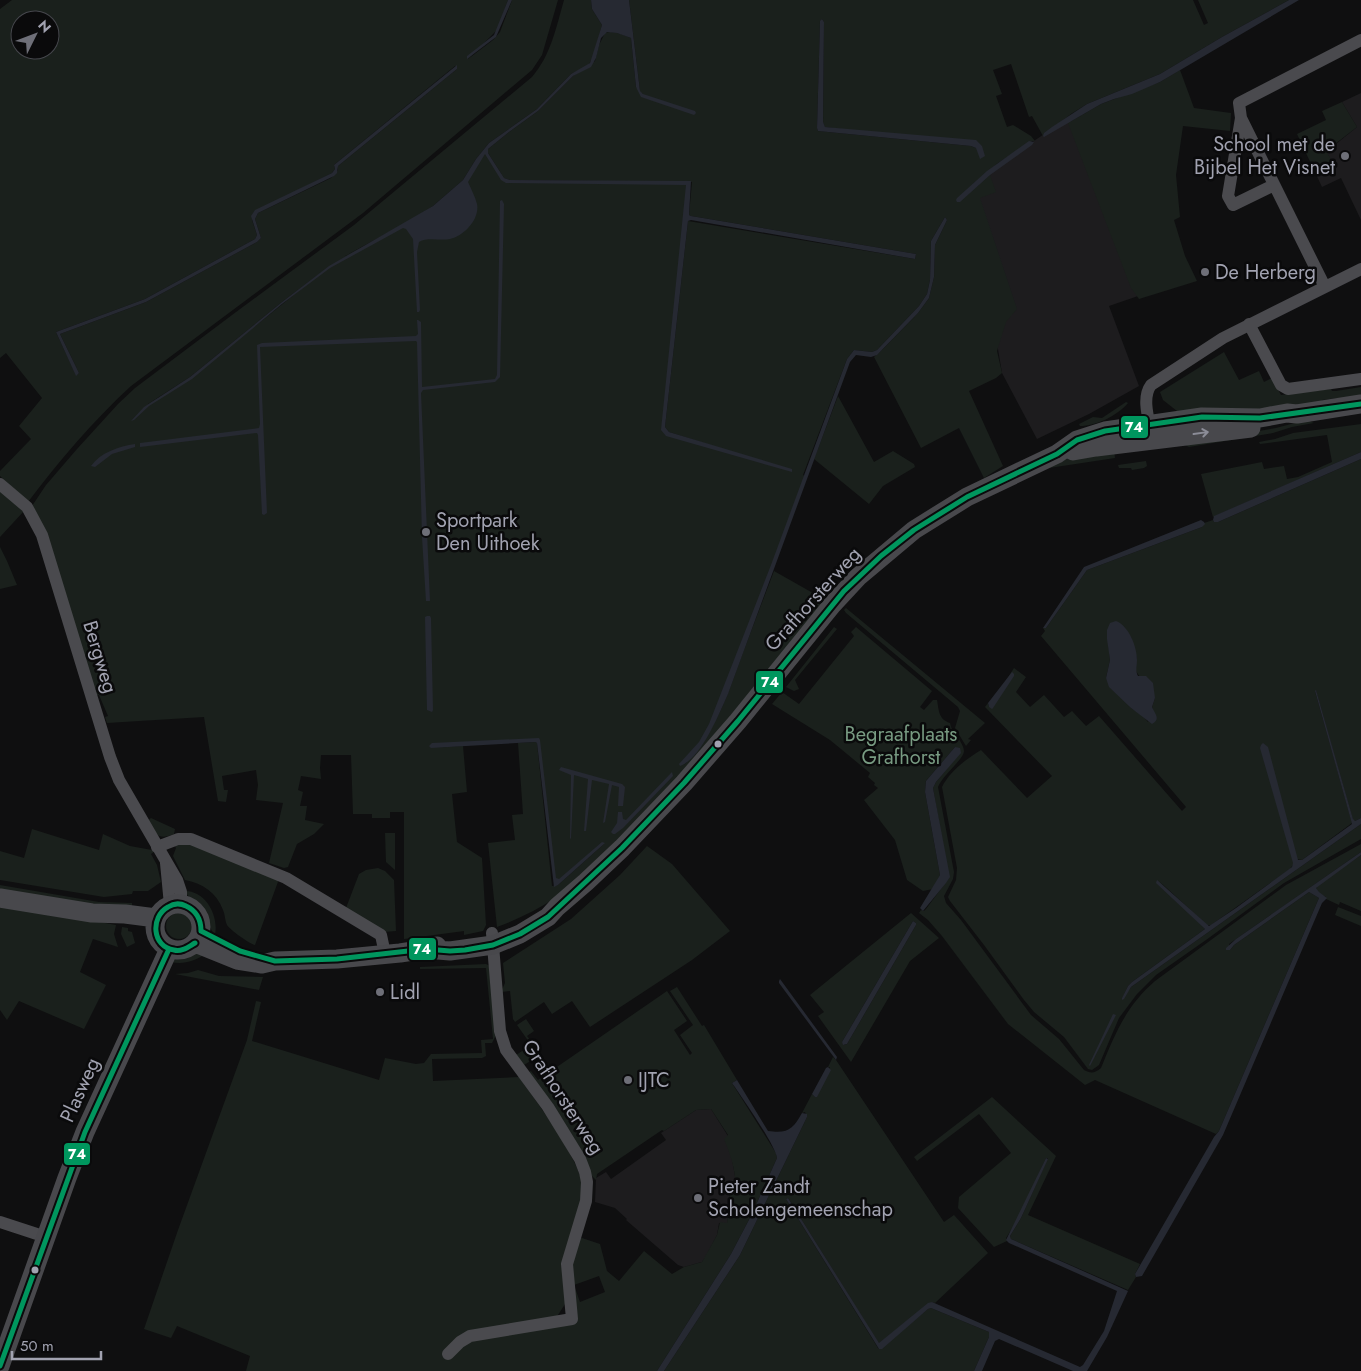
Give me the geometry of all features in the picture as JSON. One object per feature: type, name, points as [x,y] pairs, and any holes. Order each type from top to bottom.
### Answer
[{"type":"main road","name":"Grafhorsterweg","points":[[198,937],[275,961],[319,960],[426,950],[445,943],[493,939],[544,909],[557,907],[600,869],[684,783],[832,604],[858,577],[909,534],[967,497],[1057,454],[1082,438],[1105,430],[1151,432],[1212,416],[1252,419],[1361,404]]},
{"type":"main road","points":[[0,898],[92,913],[125,914],[155,924]]},
{"type":"main road","points":[[175,905],[195,912],[200,920],[198,937],[186,949],[169,949],[157,939],[155,924],[162,910],[175,905]]},
{"type":"main road","name":"Plasweg","points":[[0,1366],[85,1132],[169,949]]},
{"type":"street","points":[[1274,185],[1233,205],[1228,196],[1241,118],[1239,103],[1361,40]]},
{"type":"street","points":[[1241,118],[1325,287]]},
{"type":"street","points":[[1151,432],[1147,392],[1151,385],[1223,338],[1361,269]]},
{"type":"street","points":[[1249,324],[1281,385],[1288,390],[1361,379]]},
{"type":"street","name":"Bergweg","points":[[0,484],[27,507],[42,535],[110,757],[119,780],[180,887],[175,905]]},
{"type":"street","points":[[157,847],[178,839],[191,839],[286,878],[382,936],[385,954]]},
{"type":"street","name":"Grafhorsterweg","points":[[448,1354],[460,1342],[470,1336],[572,1319],[567,1264],[582,1219],[588,1191],[585,1172],[580,1159],[548,1107],[503,1045],[500,1031],[493,939]]},
{"type":"street","points":[[0,1222],[46,1237]]},
{"type":"shaded area","points":[[508,0],[512,0],[496,37],[467,59],[467,56],[494,35]]},
{"type":"shaded area","points":[[591,0],[629,0],[640,91],[643,94],[695,111],[696,113],[694,115],[641,97],[636,87],[631,38],[607,32],[601,38],[596,58],[591,67],[573,76],[538,111],[488,149],[488,153],[504,178],[510,180],[691,181],[689,215],[691,216],[916,254],[915,259],[688,221],[665,427],[669,432],[792,469],[792,472],[666,436],[661,430],[686,185],[506,183],[501,180],[485,154],[468,182],[477,204],[476,215],[470,226],[461,234],[450,239],[419,242],[417,252],[419,312],[417,312],[413,239],[406,229],[403,228],[330,268],[282,304],[192,379],[149,406],[131,421],[144,407],[190,377],[329,266],[433,206],[463,180],[489,143],[537,109],[571,74],[590,63],[602,25],[592,9]]},
{"type":"shaded area","points":[[1289,0],[1299,0],[1160,82],[1101,104],[1043,136],[1052,127],[1087,104],[1160,74]]},
{"type":"shaded area","points":[[822,19],[824,22],[823,122],[825,127],[976,140],[982,146],[985,156],[980,159],[976,148],[971,146],[818,131],[820,21]]},
{"type":"shaded area","points":[[457,65],[457,69],[338,166],[337,173],[334,176],[258,213],[255,219],[261,238],[257,242],[146,302],[60,334],[79,373],[76,376],[56,332],[145,299],[255,239],[257,235],[251,216],[255,210],[332,173],[335,169],[334,165]]},
{"type":"shaded area","name":"School met de Bijbel Het Visnet","points":[[1361,93],[1361,220],[1341,178],[1322,187],[1314,170],[1332,161],[1326,152],[1357,127],[1342,102]]},
{"type":"shaded area","points":[[1069,117],[1141,295],[1109,306],[1139,386],[1089,414],[1037,439],[1002,373],[971,188],[1006,160]]},
{"type":"shaded area","points":[[1029,141],[1034,142],[990,175],[960,202],[957,202],[957,198],[987,171]]},
{"type":"shaded area","points":[[502,200],[504,204],[500,377],[495,382],[423,390],[421,393],[430,601],[426,601],[422,537],[416,341],[260,347],[267,513],[264,515],[262,514],[257,433],[140,447],[140,443],[259,428],[257,345],[262,343],[416,336],[418,334],[418,320],[421,322],[422,387],[495,379],[497,375],[500,201]]},
{"type":"shaded area","points":[[945,217],[947,220],[935,245],[934,277],[929,298],[918,313],[877,355],[871,357],[856,355],[850,362],[728,694],[702,745],[688,762],[680,766],[679,764],[699,742],[709,724],[771,565],[847,359],[854,350],[872,352],[877,350],[919,306],[927,294],[930,280],[931,241]]},
{"type":"shaded area","points":[[135,444],[135,447],[112,454],[95,467],[91,466],[99,457],[110,451]]},
{"type":"shaded area","points":[[1361,452],[1361,459],[1218,522],[1213,520],[1214,516]]},
{"type":"shaded area","points":[[1201,520],[1205,524],[1202,527],[1087,570],[1046,628],[1043,628],[1084,567]]},
{"type":"shaded area","points":[[425,617],[431,618],[432,712],[427,710]]},
{"type":"shaded area","points":[[1116,621],[1125,627],[1134,643],[1137,655],[1136,670],[1138,676],[1146,676],[1153,683],[1155,698],[1152,707],[1157,718],[1152,724],[1131,708],[1109,687],[1106,678],[1110,660],[1107,630],[1110,623]]},
{"type":"shaded area","points":[[1012,672],[1014,676],[992,709],[988,703]]},
{"type":"shaded area","points":[[1316,690],[1353,819],[1355,821],[1361,818],[1361,824],[1131,987],[1122,1000],[1128,986],[1132,982],[1205,929],[1156,883],[1157,880],[1209,926],[1292,867],[1293,863],[1260,748],[1263,743],[1268,747],[1298,860],[1302,860],[1352,824]]},
{"type":"shaded area","points":[[539,738],[556,878],[559,879],[602,842],[605,843],[554,887],[537,743],[431,748],[429,746],[432,743]]},
{"type":"shaded area","points":[[955,747],[960,748],[961,753],[933,788],[950,877],[923,911],[920,908],[940,875],[925,792],[926,781]]},
{"type":"shaded area","points":[[561,767],[622,784],[625,787],[623,806],[618,806],[619,787],[612,785],[605,822],[603,823],[609,784],[592,780],[586,831],[584,831],[588,779],[574,775],[570,839],[571,775],[559,770]]},
{"type":"shaded area","points":[[672,772],[673,776],[623,828],[613,834],[611,832],[617,823],[618,812],[622,812],[623,819],[626,820]]},
{"type":"shaded area","points":[[1361,852],[1361,855],[1316,888],[1327,898],[1322,903],[1223,1135],[1142,1276],[1136,1277],[1135,1274],[1219,1131],[1319,898],[1309,892],[1234,945],[1230,950],[1226,950],[1226,948],[1236,939]]},
{"type":"shaded area","points":[[913,921],[916,925],[847,1044],[843,1045],[842,1042]]},
{"type":"shaded area","points":[[780,979],[837,1057],[836,1060],[779,983]]},
{"type":"shaded area","points":[[1113,1014],[1116,1015],[1090,1066],[1089,1065]]},
{"type":"shaded area","points":[[828,1067],[831,1070],[817,1097],[815,1097],[812,1094]]},
{"type":"shaded area","points":[[737,1080],[768,1131],[785,1131],[793,1127],[802,1113],[807,1114],[807,1117],[740,1255],[664,1371],[657,1371],[731,1254],[752,1214],[777,1158],[765,1132],[732,1083]]},
{"type":"shaded area","points":[[711,1109],[728,1136],[735,1176],[735,1192],[730,1193],[727,1224],[719,1223],[717,1235],[705,1258],[702,1262],[684,1267],[678,1265],[626,1220],[615,1208],[595,1202],[596,1178],[606,1172],[611,1179],[666,1140],[661,1133],[696,1110]]},
{"type":"shaded area","points":[[1046,1158],[1048,1159],[1021,1218],[1010,1236],[1011,1239],[1128,1291],[1107,1337],[1087,1371],[1073,1371],[999,1339],[995,1341],[982,1371],[974,1371],[989,1337],[989,1332],[931,1308],[882,1349],[879,1349],[786,1199],[788,1198],[879,1343],[928,1303],[932,1302],[1080,1367],[1104,1331],[1117,1291],[1006,1240]]},
{"type":"green space","points":[[12,0],[508,0],[497,30],[468,59],[493,40],[500,32],[512,0],[558,0],[542,55],[532,70],[363,213],[131,386],[77,442],[28,502],[0,476],[0,471],[31,439],[19,426],[42,398],[6,353],[0,358],[0,9]],"holes":[[[457,66],[457,69],[338,166],[338,170],[331,178],[258,213],[255,219],[261,238],[257,242],[146,302],[60,334],[79,373],[76,375],[56,332],[145,299],[255,239],[257,235],[252,220],[253,213],[332,173],[335,169],[334,165]]]},
{"type":"green space","points":[[564,0],[591,0],[592,9],[602,25],[593,57],[588,66],[595,61],[599,45],[605,33],[615,32],[631,38],[636,87],[640,91],[629,0],[1193,0],[1204,25],[1208,23],[1198,0],[1289,0],[1160,74],[1087,104],[1043,136],[1032,116],[1029,117],[1011,64],[993,70],[1002,94],[996,96],[1007,127],[1013,125],[1031,136],[1035,141],[1032,141],[998,163],[973,184],[976,187],[990,175],[996,192],[980,198],[1017,309],[1006,322],[997,351],[1002,373],[996,378],[969,391],[1003,466],[984,478],[959,428],[921,448],[874,357],[918,313],[929,298],[934,277],[935,245],[947,220],[945,217],[931,241],[930,280],[927,294],[919,306],[877,350],[872,352],[854,350],[847,359],[803,475],[807,477],[709,731],[684,765],[695,753],[712,728],[730,688],[774,571],[827,601],[661,799],[557,897],[528,914],[497,927],[488,843],[515,840],[512,815],[523,814],[518,743],[537,743],[552,886],[558,885],[605,843],[555,884],[538,740],[431,748],[463,746],[467,792],[452,794],[457,842],[482,858],[486,925],[483,931],[464,935],[464,931],[404,939],[404,812],[390,812],[390,818],[372,818],[372,814],[353,814],[351,755],[321,755],[321,779],[301,776],[298,790],[303,792],[300,806],[307,806],[305,820],[324,824],[314,834],[297,844],[288,867],[284,868],[269,863],[283,803],[256,800],[258,785],[256,770],[222,776],[224,790],[228,790],[226,802],[218,801],[204,717],[107,723],[105,717],[108,716],[99,695],[97,695],[32,506],[46,485],[77,449],[135,388],[354,225],[532,77],[544,60]],"holes":[[[822,19],[824,22],[823,123],[825,127],[982,146],[976,148],[818,131],[820,22]],[[587,67],[573,76],[538,111],[488,149],[488,153],[504,178],[510,180],[692,182],[689,215],[691,216],[916,254],[915,259],[688,221],[665,427],[669,432],[793,471],[666,433],[663,426],[688,183],[506,181],[485,151],[446,205],[345,256],[433,206],[463,180],[489,143],[537,109],[571,74]],[[331,265],[183,384],[148,404],[190,377],[282,302]]]},
{"type":"green space","points":[[1180,70],[1194,108],[1231,113],[1230,131],[1183,126],[1176,175],[1180,217],[1174,220],[1185,256],[1197,281],[1139,299],[1131,288],[1068,123],[1101,104],[1160,82]]},
{"type":"green space","points":[[1342,102],[1357,127],[1326,151],[1332,161],[1314,170],[1297,134],[1326,120],[1322,111]]},
{"type":"green space","points":[[1224,352],[1239,380],[1259,371],[1264,382],[1272,378],[1281,395],[1361,387],[1361,398],[1338,402],[1338,398],[1322,400],[1321,404],[1285,410],[1177,411],[1163,400],[1160,392]]},
{"type":"green space","points":[[838,396],[874,462],[893,451],[914,464],[915,467],[883,486],[869,504],[814,459]]},
{"type":"green space","points":[[1126,402],[1128,403],[1123,408],[1106,419],[1086,426],[1080,426],[1079,424],[1093,417],[1102,418]]},
{"type":"green space","points":[[1306,420],[1314,423],[1273,433],[1189,447],[1183,444],[1276,428]]},
{"type":"green space","points":[[1361,424],[1361,452],[1213,517],[1201,474],[1262,462],[1264,469],[1284,466],[1287,479],[1298,477],[1332,462],[1327,435],[1260,444],[1259,442],[1293,433]]},
{"type":"green space","points":[[1114,449],[1115,458],[1049,468],[1071,457]]},
{"type":"green space","points":[[1361,459],[1361,818],[1353,820],[1315,691],[1352,823],[1302,860],[1297,859],[1290,869],[1211,925],[1207,925],[1159,881],[1205,929],[1132,982],[1122,999],[1131,987],[1361,824],[1361,839],[1284,883],[1156,975],[1137,994],[1119,1018],[1099,1065],[1092,1070],[1088,1069],[1064,1037],[1034,1012],[950,901],[948,897],[956,880],[957,868],[942,787],[959,766],[981,750],[1027,798],[1052,776],[985,707],[988,703],[989,707],[1014,668],[1026,677],[1016,692],[1030,707],[1044,695],[1064,717],[1072,711],[1086,726],[1099,716],[1182,811],[1186,807],[1041,636],[1045,631],[1043,628],[1046,628],[1087,570],[1202,527],[1204,523],[1213,520],[1218,522]],"holes":[[[1107,630],[1131,637],[1137,659],[1135,670],[1155,698],[1148,722],[1142,715],[1131,708],[1106,678],[1110,660]]]},
{"type":"green space","points":[[1146,461],[1147,466],[1144,468],[1132,470],[1131,468],[1119,468],[1118,465]]},
{"type":"green space","points":[[0,489],[24,511],[0,537]]},
{"type":"green space","points":[[0,547],[17,585],[0,589]]},
{"type":"green space","points":[[846,608],[985,723],[968,739],[971,740],[966,746],[955,728],[960,711],[958,707],[846,613],[844,610]]},
{"type":"green space","points":[[834,627],[837,629],[795,680],[799,689],[794,691],[786,687]]},
{"type":"green space","name":"Begraafplaats Grafhorst","points":[[856,627],[932,691],[920,707],[924,710],[933,700],[937,700],[941,717],[950,723],[964,748],[961,758],[938,787],[954,872],[953,879],[944,896],[946,903],[961,920],[1031,1015],[1059,1039],[1086,1071],[1093,1072],[1101,1068],[1122,1021],[1136,1000],[1155,981],[1286,885],[1361,844],[1361,852],[1229,944],[1230,950],[1234,945],[1309,892],[1319,898],[1219,1131],[1216,1134],[1095,1080],[1085,1085],[1008,1024],[942,936],[919,913],[921,910],[924,911],[926,909],[949,878],[933,788],[960,753],[955,747],[926,781],[925,792],[940,875],[933,889],[923,891],[907,880],[895,840],[864,800],[878,788],[868,777],[870,773],[830,740],[772,704],[782,692],[799,704],[854,636],[851,632]]},
{"type":"green space","points":[[151,818],[175,829],[174,834],[164,837],[158,835],[147,821]]},
{"type":"green space","points":[[32,829],[99,850],[103,834],[130,846],[152,850],[154,852],[151,854],[157,865],[161,882],[148,891],[133,891],[132,894],[104,897],[0,880],[0,851],[24,858]]},
{"type":"green space","points":[[385,833],[395,833],[395,870],[386,862]]},
{"type":"green space","points":[[187,843],[279,879],[255,945],[227,925],[224,912],[213,894],[203,886],[185,880],[173,856],[175,846]]},
{"type":"green space","points":[[647,846],[672,864],[730,931],[692,960],[590,1027],[572,1001],[552,1014],[544,1002],[515,1022],[510,991],[501,992],[505,983],[503,963],[571,919],[620,875]]},
{"type":"green space","points":[[1361,855],[1361,911],[1340,902],[1339,905],[1320,894],[1316,889],[1317,886]]},
{"type":"green space","points":[[378,868],[385,871],[394,880],[396,931],[384,932],[346,908],[359,874],[366,870]]},
{"type":"green space","points":[[0,885],[99,902],[132,903],[132,910],[0,892]]},
{"type":"green space","points":[[185,891],[199,895],[205,900],[215,920],[215,935],[202,910]]},
{"type":"green space","points":[[0,904],[116,925],[114,934],[118,947],[93,939],[80,972],[106,985],[84,1029],[19,1001],[7,1020],[0,1010]]},
{"type":"green space","points":[[1338,907],[1361,916],[1361,926],[1335,915]]},
{"type":"green space","points":[[179,913],[189,916],[192,926],[189,936],[179,939],[169,936],[166,926],[169,916]]},
{"type":"green space","points":[[911,913],[939,938],[910,961],[851,1062],[818,1016],[824,1012],[810,995]],"holes":[[[913,921],[916,923],[847,1044],[844,1045],[842,1042]]]},
{"type":"green space","points":[[122,927],[128,928],[128,931],[132,932],[135,943],[127,947],[121,934]]},
{"type":"green space","points":[[196,951],[205,954],[189,962],[171,962],[181,956]]},
{"type":"green space","points":[[486,964],[490,966],[497,1033],[492,1043],[485,1043],[486,1056],[482,1058],[432,1059],[433,1081],[519,1077],[574,1160],[582,1184],[580,1203],[571,1234],[573,1235],[563,1268],[567,1301],[556,1318],[475,1332],[461,1337],[442,1356],[449,1359],[455,1350],[480,1338],[576,1321],[570,1273],[572,1258],[579,1237],[600,1244],[607,1271],[619,1281],[644,1251],[672,1274],[684,1267],[702,1262],[717,1235],[720,1222],[727,1223],[730,1193],[735,1192],[734,1171],[724,1139],[728,1135],[711,1109],[696,1110],[664,1131],[662,1130],[597,1174],[596,1180],[589,1173],[582,1157],[561,1123],[527,1073],[531,1071],[538,1080],[667,991],[687,1021],[674,1030],[690,1055],[692,1053],[680,1035],[693,1025],[670,991],[677,987],[702,1026],[704,1025],[737,1080],[732,1083],[776,1153],[777,1158],[752,1214],[731,1254],[657,1371],[246,1371],[250,1356],[177,1326],[171,1338],[144,1329],[247,1040],[256,1001],[261,1002],[252,1041],[379,1080],[385,1058],[416,1064],[424,1063],[431,1054],[482,1053],[481,1040],[493,1039],[486,968],[420,969],[420,967]],"holes":[[[599,1276],[605,1292],[580,1302],[574,1285]]]},
{"type":"green space","points":[[198,970],[219,976],[263,977],[259,990],[175,974]]},
{"type":"green space","points":[[526,1019],[534,1031],[527,1036],[531,1041],[529,1042],[517,1025]]},
{"type":"green space","points":[[530,1046],[537,1057],[524,1065],[516,1055]]},
{"type":"green space","points":[[833,1057],[944,1222],[954,1215],[988,1253],[935,1303],[932,1302],[879,1344],[788,1198],[786,1199],[879,1349],[931,1308],[989,1332],[989,1337],[974,1371],[664,1371],[740,1255],[807,1117],[805,1112],[802,1113],[812,1094],[815,1097]]},
{"type":"green space","points":[[992,1097],[1056,1156],[1028,1215],[1140,1264],[1135,1274],[1136,1277],[1128,1290],[1011,1239],[1010,1236],[1021,1218],[1048,1158],[1046,1158],[1018,1219],[1006,1238],[1007,1241],[994,1247],[958,1208],[959,1197],[1011,1153],[979,1114],[917,1161],[914,1157]]},
{"type":"transit line","name":"74","points":[[201,931],[240,951],[275,961],[337,959],[426,949],[465,950],[493,945],[520,934],[548,917],[622,848],[684,783],[738,721],[844,591],[881,556],[914,530],[967,497],[1057,454],[1077,440],[1105,431],[1202,417],[1260,418],[1361,404]]},
{"type":"transit line","name":"74","points":[[195,943],[180,950],[167,948],[158,938],[156,931],[158,918],[170,906],[184,905],[193,910],[198,916],[201,931]]},
{"type":"transit line","name":"74","points":[[0,1366],[85,1132],[169,949]]},
{"type":"place","name":"School met de Bijbel Het Visnet","points":[[1345,156]]},
{"type":"place","name":"De Herberg","points":[[1205,272]]},
{"type":"place","name":"Sportpark Den Uithoek","points":[[426,532]]},
{"type":"place","name":"Lidl","points":[[380,992]]},
{"type":"place","name":"IJTC","points":[[628,1080]]},
{"type":"place","name":"Pieter Zandt Scholengemeenschap","points":[[698,1198]]}]
